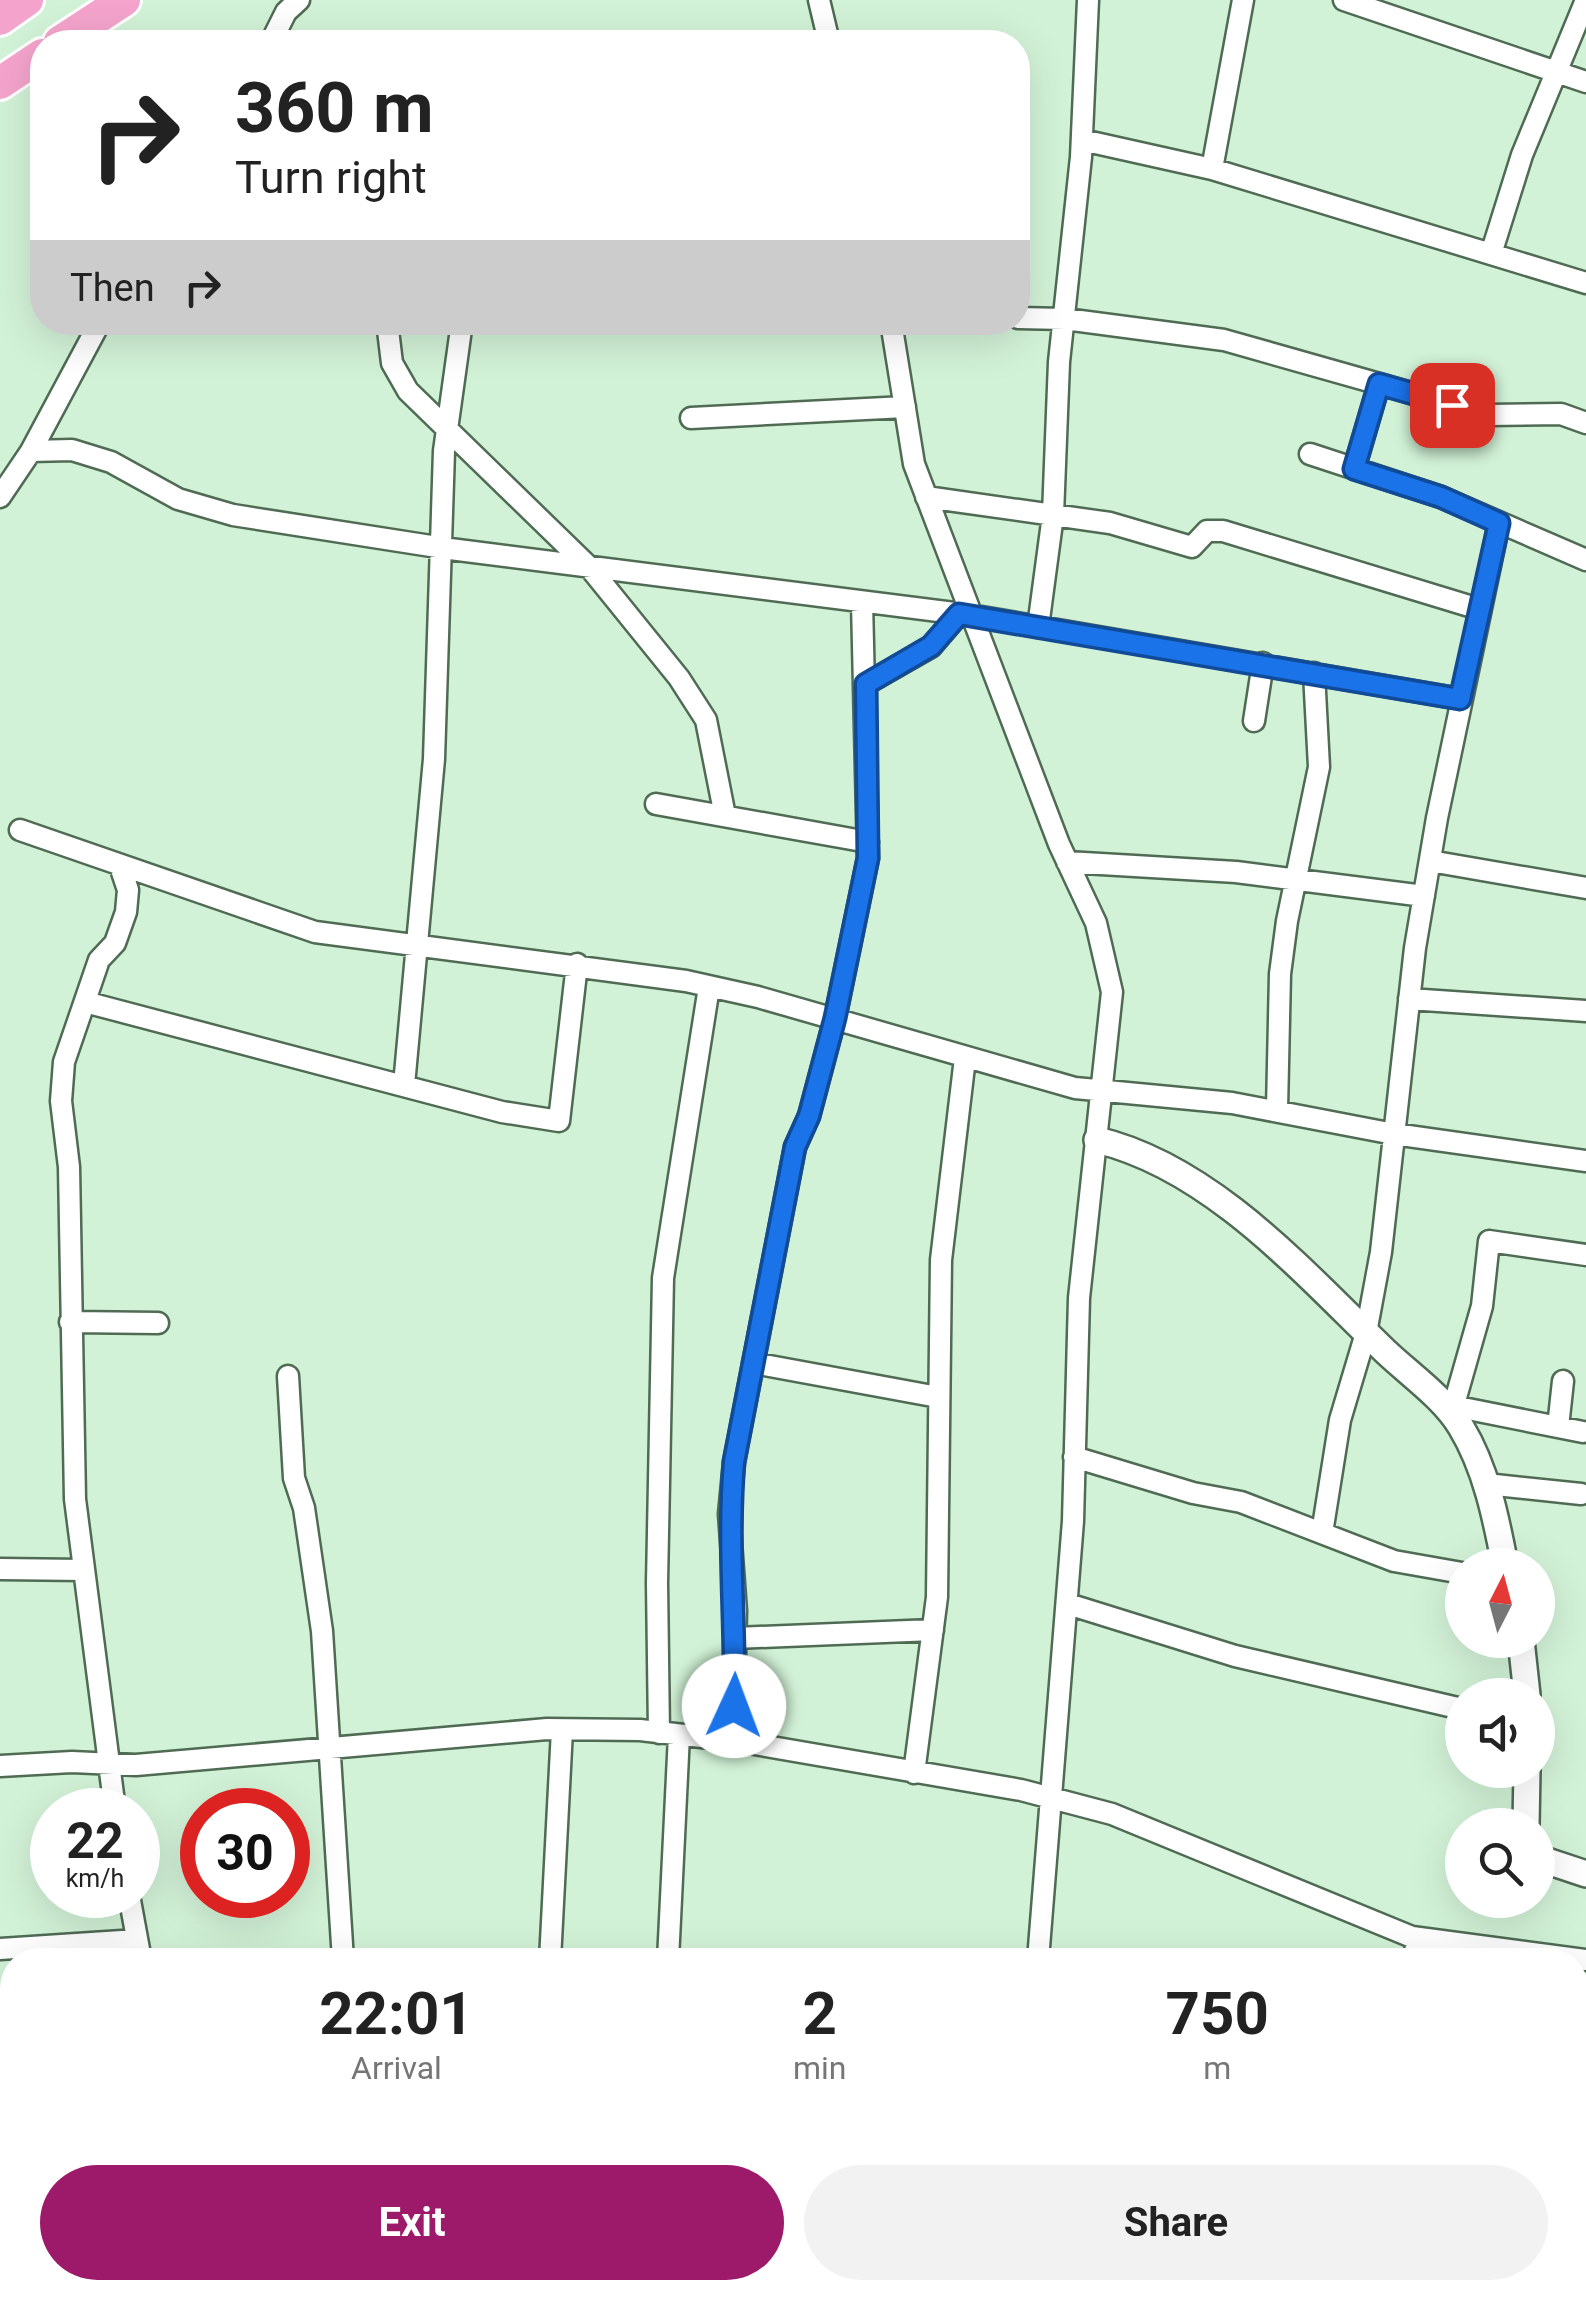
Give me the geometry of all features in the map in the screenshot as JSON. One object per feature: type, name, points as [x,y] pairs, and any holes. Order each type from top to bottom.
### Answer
[{"type":"highway","points":[[0,18],[27,0]]},
{"type":"highway","points":[[78,30],[124,0]]},
{"type":"highway","points":[[0,83],[30,62]]},
{"type":"street","points":[[278,30],[286,12],[299,0]]},
{"type":"street","points":[[819,0],[826,30]]},
{"type":"street","points":[[1038,627],[1053,515],[1059,362],[1082,140],[1088,0]]},
{"type":"street","points":[[1212,169],[1244,0]]},
{"type":"street","points":[[1344,0],[1586,82]]},
{"type":"street","points":[[1491,254],[1522,155],[1586,0]]},
{"type":"street","points":[[1082,140],[1212,169],[1586,282]]},
{"type":"street","points":[[1030,318],[1065,319],[1224,340],[1489,415],[1561,414],[1586,423]]},
{"type":"street","points":[[0,497],[31,451],[93,335]]},
{"type":"street","points":[[389,335],[392,363],[400,377],[446,430],[590,568],[679,678],[706,720],[725,816]]},
{"type":"street","points":[[404,1084],[434,759],[446,430],[460,335]]},
{"type":"street","points":[[893,335],[914,464],[965,615],[1096,923],[1112,992],[1078,1298],[1068,1604],[1039,1948]]},
{"type":"street","points":[[1354,469],[1379,384]]},
{"type":"street","points":[[692,418],[905,407]]},
{"type":"street","points":[[31,451],[85,454],[111,462],[178,498],[233,515],[442,548],[965,615],[1460,699]]},
{"type":"street","points":[[1310,454],[1441,497],[1586,560]]},
{"type":"street","points":[[926,498],[1110,523],[1192,547],[1208,531],[1223,531],[1479,608]]},
{"type":"street","points":[[1322,1533],[1340,1420],[1366,1333],[1381,1252],[1409,999],[1430,861],[1460,699],[1499,523]]},
{"type":"street","points":[[733,1741],[736,1638],[729,1514],[734,1462],[795,1147],[809,1116],[835,1018],[868,842],[862,602]]},
{"type":"street","points":[[866,684],[931,646],[965,615]]},
{"type":"street","points":[[1254,721],[1262,663]]},
{"type":"street","points":[[1277,1110],[1280,974],[1321,745],[1314,725],[1314,672]]},
{"type":"street","points":[[656,804],[868,842]]},
{"type":"street","points":[[20,830],[315,932],[577,964],[710,986],[1075,1088],[1277,1110],[1394,1134],[1586,1161]]},
{"type":"street","points":[[1067,862],[1112,861],[1296,878],[1424,896]]},
{"type":"street","points":[[1430,861],[1586,888]]},
{"type":"street","points":[[111,1788],[75,1500],[69,1167],[61,1101],[64,1062],[84,1002],[100,960],[115,943],[126,912],[128,890],[120,866]]},
{"type":"street","points":[[84,1002],[146,1022],[404,1084],[502,1112],[559,1121],[577,964]]},
{"type":"street","points":[[668,1948],[669,1734],[657,1583],[663,1278],[710,986]]},
{"type":"street","points":[[1409,999],[1586,1012]]},
{"type":"street","points":[[914,1773],[933,1630],[941,1260],[965,1058]]},
{"type":"street","points":[[1097,1140],[1131,1148],[1195,1185],[1253,1229],[1452,1411],[1486,1484],[1502,1548]]},
{"type":"street","points":[[1452,1411],[1482,1306],[1489,1241],[1586,1255]]},
{"type":"street","points":[[70,1322],[158,1323]]},
{"type":"street","points":[[753,1363],[938,1397]]},
{"type":"street","points":[[288,1376],[294,1478],[304,1508],[322,1631],[342,1948]]},
{"type":"street","points":[[1558,1427],[1563,1381]]},
{"type":"street","points":[[1452,1411],[1583,1432]]},
{"type":"street","points":[[1074,1457],[1193,1493],[1241,1502],[1394,1561],[1445,1570]]},
{"type":"street","points":[[1486,1484],[1582,1494]]},
{"type":"street","points":[[0,1569],[83,1570]]},
{"type":"street","points":[[1068,1604],[1274,1666],[1445,1705]]},
{"type":"street","points":[[736,1638],[933,1630]]},
{"type":"street","points":[[551,1948],[562,1730]]},
{"type":"street","points":[[0,1766],[136,1766],[562,1730],[733,1741],[1050,1798],[1112,1814],[1417,1938],[1489,1948]]},
{"type":"street","points":[[1555,1864],[1586,1874]]},
{"type":"street","points":[[133,1918],[139,1948]]},
{"type":"street","points":[[1416,1948],[1417,1938]]},
{"type":"route","points":[[734,1706],[736,1611],[729,1514],[734,1462],[795,1147],[809,1116],[835,1018],[868,858],[866,684],[931,646],[959,614],[1460,699],[1499,523],[1441,497],[1354,469],[1379,384],[1452,405]]}]
